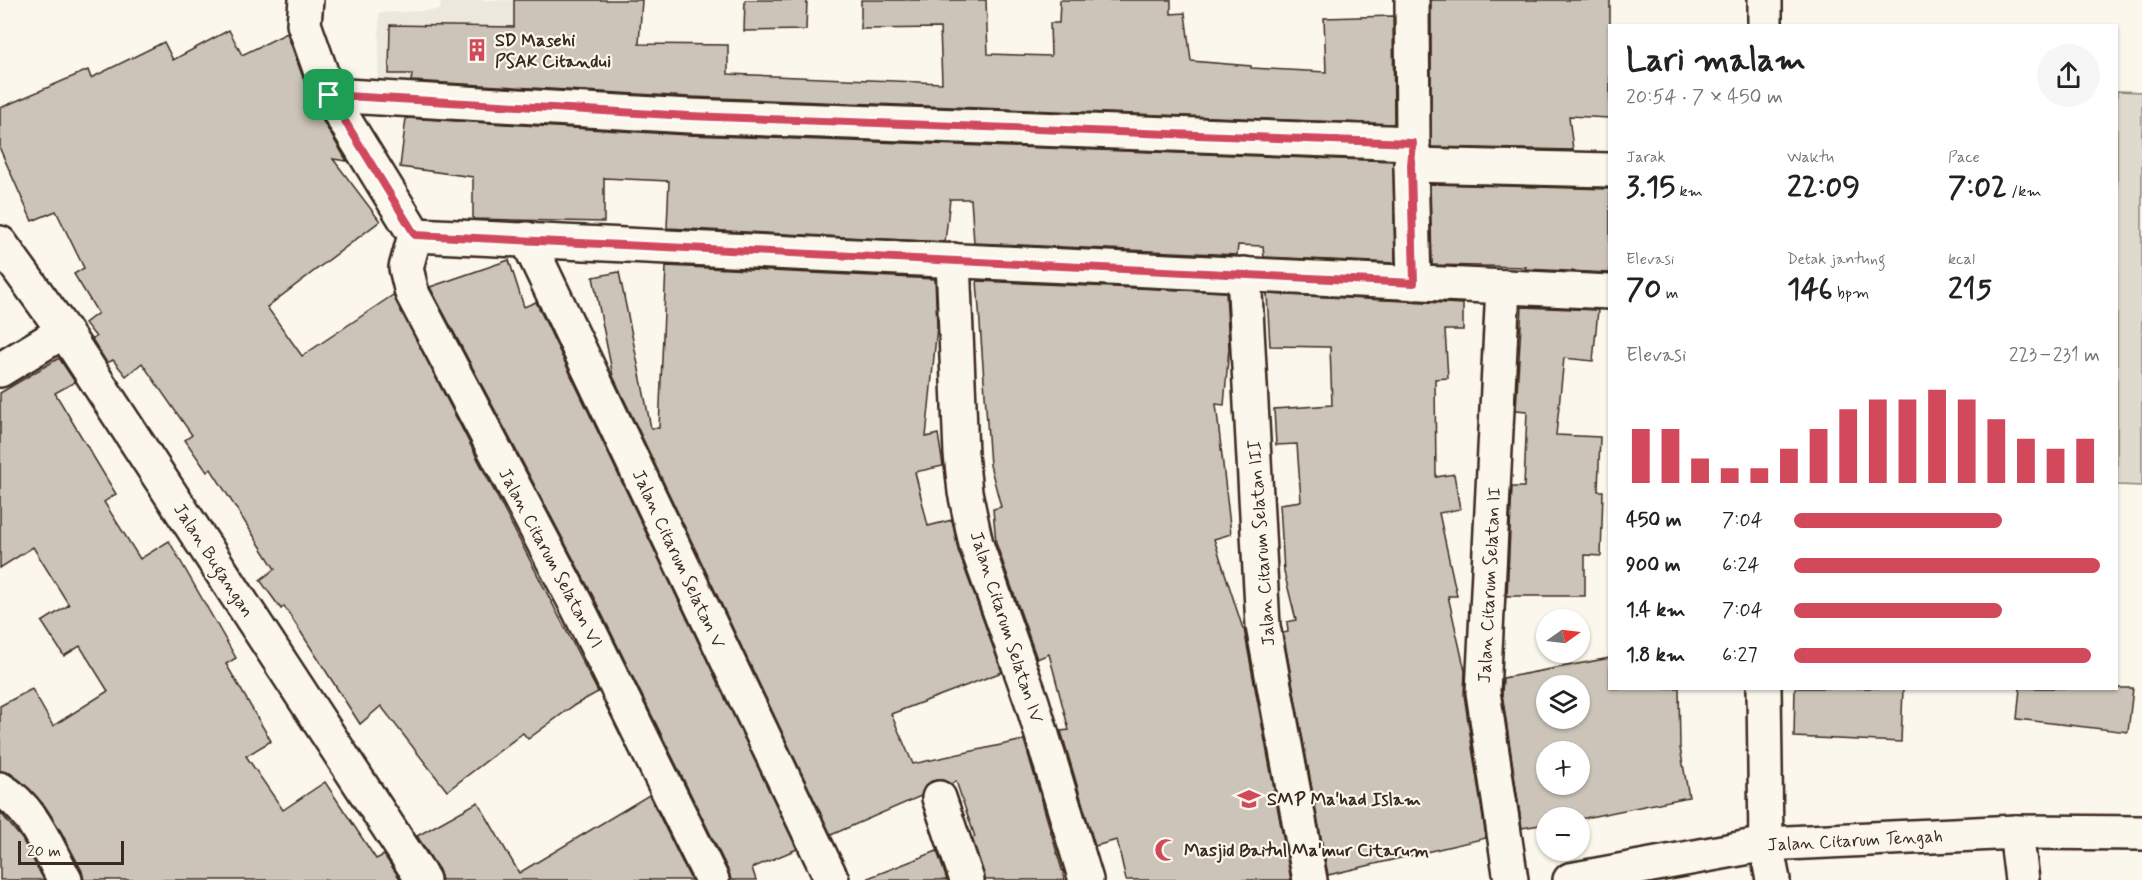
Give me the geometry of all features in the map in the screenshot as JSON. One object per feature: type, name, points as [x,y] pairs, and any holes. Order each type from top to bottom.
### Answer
[{"type":"street","points":[[306,0],[304,24],[329,95],[415,235],[1608,292]]},
{"type":"street","points":[[1412,0],[1414,283]]},
{"type":"street","points":[[1765,0],[1765,24]]},
{"type":"street","points":[[329,95],[1412,154],[1608,170]]},
{"type":"street","name":"Jalan Citarum Selatan VI","points":[[415,235],[406,268],[412,293],[577,606],[712,880]]},
{"type":"street","name":"Jalan Citarum Selatan V","points":[[527,239],[832,880]]},
{"type":"street","name":"Jalan Bugangan","points":[[0,243],[64,331],[423,880]]},
{"type":"street","name":"Jalan Citarum Selatan IV","points":[[953,260],[961,454],[974,533],[1032,702],[1086,880]]},
{"type":"street","name":"Jalan Citarum Selatan III","points":[[1244,274],[1263,626],[1310,880]]},
{"type":"street","name":"Jalan Citarum Selatan II","points":[[1503,287],[1484,692],[1510,880]]},
{"type":"street","points":[[0,370],[64,331]]},
{"type":"street","points":[[1764,690],[1766,844],[1773,880]]},
{"type":"street","points":[[0,789],[13,796],[28,812],[65,880]]},
{"type":"street","points":[[939,798],[967,880]]},
{"type":"street","points":[[2016,832],[2022,880]]},
{"type":"street","name":"Jalan Citarum Tengah","points":[[1570,880],[1766,844],[2016,832],[2142,833]]},
{"type":"shaded area","name":"SD Masehi PSAK Citandui","points":[[441,0],[582,0],[580,87],[378,84],[379,13],[440,10]]},
{"type":"shaded area","points":[[2118,91],[2142,92],[2142,486],[2118,485]]},
{"type":"building","points":[[514,0],[642,0],[639,44],[728,45],[728,74],[942,83],[940,28],[861,29],[861,0],[986,0],[988,54],[1051,56],[1050,23],[1059,23],[1060,0],[1171,0],[1171,14],[1185,13],[1191,61],[1251,66],[1251,68],[1326,72],[1324,18],[1393,16],[1394,124],[690,97],[411,81],[412,74],[389,74],[390,25],[514,27]]},
{"type":"building","points":[[745,0],[807,0],[806,30],[744,31]]},
{"type":"building","points":[[1431,0],[1610,0],[1608,118],[1569,116],[1573,150],[1431,147]]},
{"type":"building","points":[[229,30],[242,55],[287,33],[312,103],[347,161],[333,159],[380,221],[267,307],[302,356],[393,295],[598,692],[573,706],[528,739],[523,733],[447,791],[381,706],[360,724],[284,606],[281,609],[260,580],[275,569],[211,469],[207,472],[185,440],[192,435],[142,363],[126,376],[113,360],[107,363],[92,339],[96,337],[85,323],[98,313],[74,274],[84,268],[56,211],[32,221],[0,149],[0,108],[88,70],[91,78],[164,42],[173,60]]},
{"type":"building","points":[[406,118],[688,135],[1393,161],[1395,263],[1264,257],[1263,246],[1238,245],[1237,255],[974,243],[971,199],[950,199],[945,242],[667,228],[669,181],[604,178],[604,222],[473,219],[473,177],[400,167]]},
{"type":"building","points":[[1430,184],[1608,189],[1608,273],[1525,269],[1526,267],[1432,265]]},
{"type":"building","points":[[509,260],[524,307],[536,302],[797,849],[752,868],[756,880],[731,880],[594,598],[430,287]]},
{"type":"building","points":[[666,266],[935,279],[937,326],[926,437],[938,434],[943,466],[915,472],[928,526],[952,520],[958,550],[1002,672],[891,714],[913,764],[1024,740],[1065,880],[985,880],[972,838],[975,837],[956,781],[951,784],[942,780],[932,781],[925,786],[921,796],[831,835],[613,376],[593,277],[619,272],[651,428],[659,428]]},
{"type":"building","points":[[977,281],[1226,292],[1229,348],[1224,405],[1216,404],[1231,534],[1214,539],[1244,629],[1291,880],[1126,880],[1117,840],[1095,846],[1061,731],[1069,730],[1049,654],[1037,659],[996,543],[993,509],[1001,507],[990,465]]},
{"type":"building","points":[[1267,294],[1463,304],[1463,330],[1445,330],[1448,378],[1435,379],[1436,477],[1454,474],[1460,509],[1439,513],[1457,596],[1448,596],[1465,671],[1464,695],[1486,838],[1328,875],[1283,633],[1288,632],[1287,622],[1296,620],[1284,572],[1280,504],[1301,501],[1297,444],[1276,445],[1274,409],[1332,405],[1330,347],[1270,346]]},
{"type":"building","points":[[1522,307],[1598,310],[1593,361],[1564,358],[1556,435],[1600,437],[1598,491],[1603,491],[1601,556],[1585,555],[1585,596],[1507,596],[1512,487],[1524,487],[1527,411],[1516,410]]},
{"type":"building","points":[[59,358],[75,382],[55,393],[116,494],[104,502],[140,559],[169,541],[236,658],[226,664],[271,741],[246,756],[283,810],[325,782],[376,859],[384,855],[401,880],[84,880],[82,871],[62,833],[45,806],[22,782],[10,773],[0,771],[0,706],[32,689],[53,726],[108,691],[80,646],[64,656],[42,622],[69,605],[33,547],[0,568],[0,393]]},
{"type":"building","points":[[1608,658],[1608,690],[1679,690],[1680,748],[1689,797],[1590,817],[1590,807],[1536,807],[1536,826],[1522,828],[1502,693],[1503,678]]},
{"type":"building","points":[[2133,688],[2128,732],[2017,719],[2020,690]]},
{"type":"building","points":[[1795,690],[1903,690],[1901,742],[1794,737]]},
{"type":"building","points":[[649,795],[691,880],[442,880],[439,870],[417,836],[478,802],[519,873]]},
{"type":"building","points":[[0,812],[22,839],[44,880],[0,880]]},
{"type":"building","points":[[937,851],[947,880],[868,880],[868,878]]},
{"type":"place","name":"SD Masehi PSAK Citandui","points":[[477,50]]},
{"type":"place","name":"SMP Ma'had Islam","points":[[1249,799]]},
{"type":"place","name":"Masjid Baitul Ma'mur Citarum","points":[[1166,850]]},
{"type":"route","points":[[329,95],[689,116],[1413,143],[1411,165],[1414,283],[415,235],[329,95]]}]
